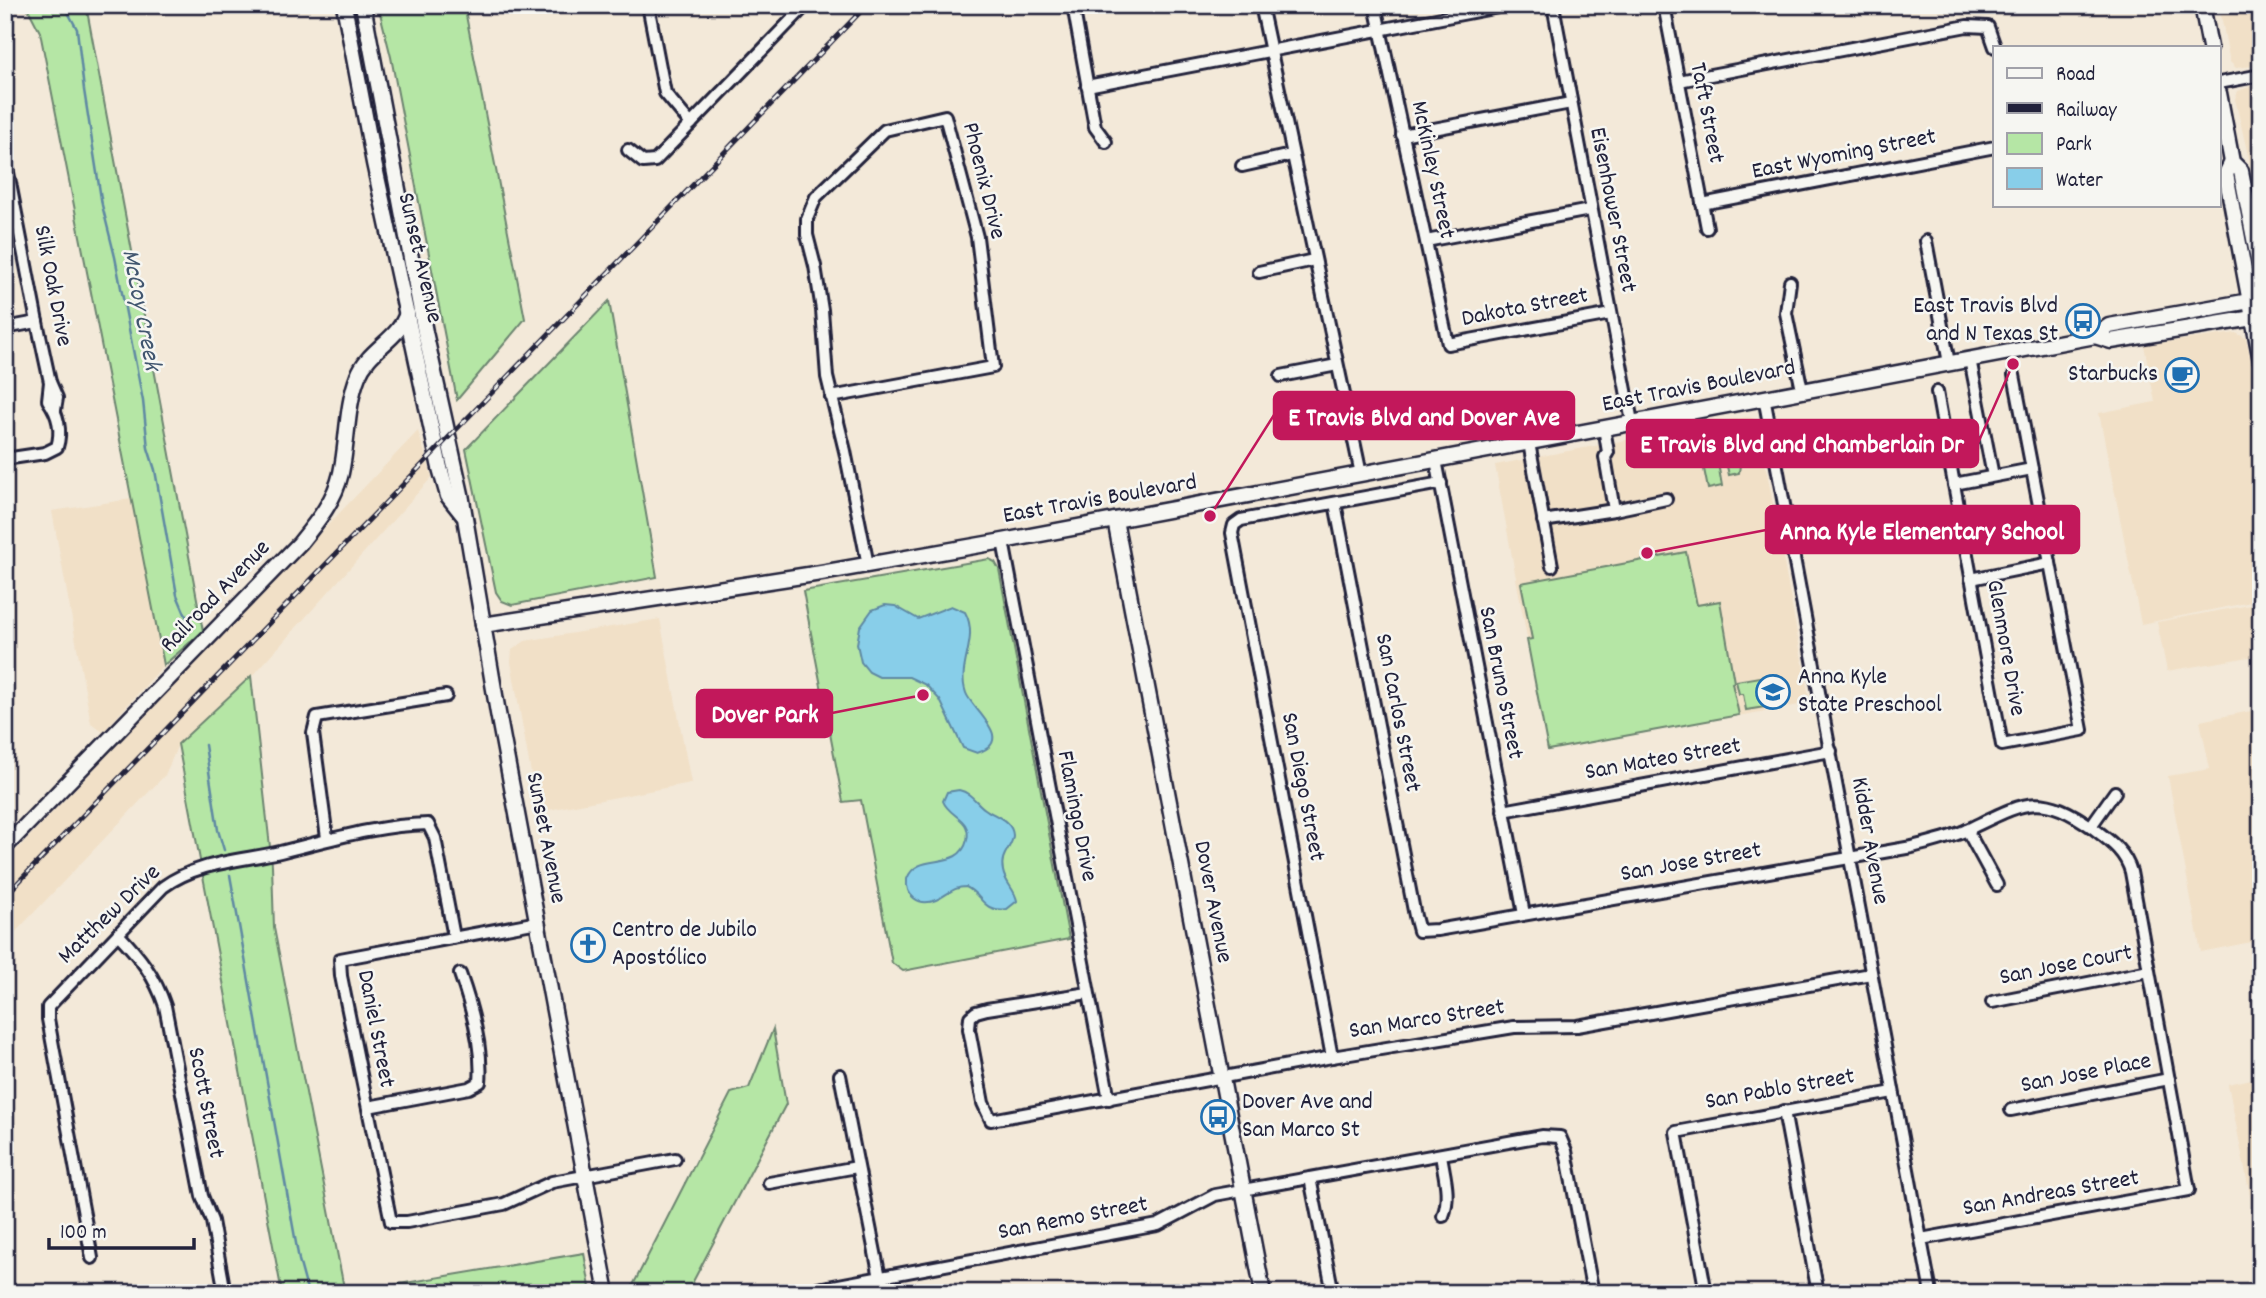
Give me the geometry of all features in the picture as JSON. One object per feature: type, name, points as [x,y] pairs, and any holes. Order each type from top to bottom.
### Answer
[{"type":"main road","name":"Sunset Avenue","points":[[344,5],[374,163],[407,313],[419,333]]},
{"type":"main road","name":"Sunset Avenue","points":[[363,5],[419,333],[464,516],[607,1293]]},
{"type":"main road","points":[[2202,5],[2210,46]]},
{"type":"main road","points":[[2220,106],[2232,162],[2241,171],[2261,275]]},
{"type":"main road","points":[[2232,162],[2226,174],[2255,300],[2261,360]]},
{"type":"main road","name":"East Travis Boulevard","points":[[483,625],[869,565],[1003,541],[2095,336],[2109,326],[2255,300]]},
{"type":"main road","name":"Railroad Avenue","points":[[5,848],[300,543],[318,521],[330,502],[341,475],[358,373],[379,346],[398,331],[407,313]]},
{"type":"main road","name":"East Travis Boulevard","points":[[2095,336],[2111,341],[2256,317]]},
{"type":"main road","points":[[388,340],[419,333]]},
{"type":"main road","name":"Dover Avenue","points":[[1115,520],[1263,1293]]},
{"type":"street","points":[[648,5],[665,93],[691,124]]},
{"type":"street","points":[[628,150],[643,162],[654,161],[806,5]]},
{"type":"street","points":[[1073,5],[1095,127],[1106,142]]},
{"type":"street","points":[[1261,5],[1361,474]]},
{"type":"street","name":"McKinley Street","points":[[1375,5],[1448,344]]},
{"type":"street","points":[[1087,86],[1509,5]]},
{"type":"street","name":"Eisenhower Street","points":[[1553,5],[1632,422]]},
{"type":"street","name":"Taft Street","points":[[1664,5],[1707,229]]},
{"type":"street","points":[[1679,81],[1967,26],[1988,27],[1995,46]]},
{"type":"street","points":[[2220,83],[2261,75]]},
{"type":"street","points":[[1402,135],[1571,103]]},
{"type":"street","name":"Phoenix Drive","points":[[831,397],[993,368],[977,237],[945,116],[885,130],[816,198],[807,219],[807,235],[822,310],[827,377],[831,397],[845,451],[869,565]]},
{"type":"street","name":"East Wyoming Street","points":[[1702,204],[1993,147]]},
{"type":"street","points":[[1242,166],[1291,155]]},
{"type":"street","name":"Silk Oak Drive","points":[[5,157],[10,207],[50,382],[48,400],[55,410],[61,435],[57,447],[45,453],[5,459]]},
{"type":"street","points":[[1426,241],[1590,210]]},
{"type":"street","points":[[1926,241],[1949,363]]},
{"type":"street","points":[[1259,272],[1314,260]]},
{"type":"street","points":[[1790,282],[1786,313],[1802,390]]},
{"type":"street","name":"Dakota Street","points":[[1448,344],[1611,314]]},
{"type":"street","points":[[5,328],[37,322]]},
{"type":"street","points":[[1970,359],[1993,476]]},
{"type":"street","points":[[1282,376],[1337,365]]},
{"type":"street","points":[[1971,579],[2050,563],[2014,375]]},
{"type":"street","name":"Glenmore Drive","points":[[1937,392],[2002,745],[2082,730],[2050,563]]},
{"type":"street","name":"Kidder Avenue","points":[[1764,397],[1931,1293]]},
{"type":"street","points":[[1604,428],[1608,452],[1605,457],[1614,510]]},
{"type":"street","points":[[1529,443],[1552,566]]},
{"type":"street","name":"San Bruno Street","points":[[1436,460],[1524,914]]},
{"type":"street","points":[[1954,484],[2032,469]]},
{"type":"street","points":[[1335,503],[1441,482]]},
{"type":"street","points":[[1543,521],[1666,499]]},
{"type":"street","name":"San Diego Street","points":[[1332,1057],[1232,533],[1234,525],[1241,520],[1335,503]]},
{"type":"street","name":"San Carlos Street","points":[[1335,503],[1419,931]]},
{"type":"street","name":"Flamingo Drive","points":[[1003,541],[1109,1099]]},
{"type":"street","points":[[327,838],[313,733],[317,717],[446,696]]},
{"type":"street","name":"San Mateo Street","points":[[1503,811],[1831,751]]},
{"type":"street","points":[[2091,826],[2115,792]]},
{"type":"street","name":"San Jose Street","points":[[1419,931],[1912,847],[1940,841],[1993,816],[2031,803],[2048,804],[2063,809],[2115,845],[2128,862],[2189,1190]]},
{"type":"street","name":"Matthew Drive","points":[[92,1258],[48,1007],[163,887],[204,866],[281,851],[327,838],[428,824],[435,838],[454,937]]},
{"type":"street","points":[[1967,830],[1997,885]]},
{"type":"street","name":"Daniel Street","points":[[538,922],[340,959],[341,976],[391,1222],[407,1222],[504,1204],[552,1182],[586,1176]]},
{"type":"street","name":"Scott Street","points":[[117,934],[149,968],[165,1006],[202,1196],[212,1221],[225,1293]]},
{"type":"street","name":"San Jose Court","points":[[1992,1002],[2149,971]]},
{"type":"street","points":[[369,1107],[469,1088],[480,1082],[481,1068],[460,974]]},
{"type":"street","name":"San Marco Street","points":[[1087,993],[987,1009],[970,1017],[983,1103],[990,1120],[1332,1057],[1514,1027],[1577,1026],[1871,974]]},
{"type":"street","points":[[840,1075],[883,1293]]},
{"type":"street","name":"San Jose Place","points":[[2011,1110],[2168,1079]]},
{"type":"street","name":"San Pablo Street","points":[[1706,1293],[1676,1132],[1893,1092]]},
{"type":"street","points":[[1784,1111],[1818,1293]]},
{"type":"street","name":"San Remo Street","points":[[796,1293],[1158,1225],[1215,1195],[1542,1136],[1559,1136],[1566,1151],[1593,1293]]},
{"type":"street","points":[[1441,1155],[1447,1186],[1447,1206],[1443,1216]]},
{"type":"street","points":[[586,1176],[675,1159]]},
{"type":"street","points":[[769,1183],[857,1167]]},
{"type":"street","points":[[1310,1178],[1333,1293]]},
{"type":"street","name":"San Andreas Street","points":[[1922,1239],[2189,1190]]},
{"type":"shaded area","points":[[2219,5],[2261,5],[2261,65],[2236,68],[2230,62]]},
{"type":"shaded area","points":[[2261,83],[2261,211],[2235,99],[2238,91]]},
{"type":"shaded area","points":[[2236,333],[2246,338],[2261,402],[2261,600],[2141,624],[2099,413],[2155,402],[2144,345]]},
{"type":"shaded area","points":[[1746,417],[1753,418],[1758,424],[1810,703],[1548,750],[1495,465]]},
{"type":"shaded area","points":[[418,431],[432,477],[258,670],[178,744],[166,774],[5,943],[5,862]]},
{"type":"shaded area","points":[[131,499],[164,665],[103,732],[91,723],[52,511]]},
{"type":"shaded area","points":[[2261,603],[2261,655],[2167,671],[2157,622]]},
{"type":"shaded area","points":[[660,619],[691,783],[538,812],[511,662],[512,650],[525,641]]},
{"type":"shaded area","points":[[2261,709],[2261,940],[2201,952],[2168,776],[2210,769],[2200,721]]},
{"type":"shaded area","points":[[2261,1077],[2261,1250],[2228,1084]]},
{"type":"green space","points":[[26,5],[86,5],[203,631],[164,665],[40,32]]},
{"type":"green space","points":[[378,5],[464,5],[525,319],[457,400],[391,57]]},
{"type":"green space","points":[[609,301],[657,577],[512,605],[502,601],[496,592],[466,449]]},
{"type":"green space","points":[[1743,441],[1739,473],[1729,475],[1726,462],[1718,463],[1722,486],[1708,489],[1700,449]]},
{"type":"green space","points":[[1686,552],[1697,605],[1720,601],[1739,715],[1548,750],[1527,640],[1532,639],[1521,583]]},
{"type":"green space","points":[[989,559],[995,562],[999,569],[1069,939],[903,971],[892,963],[861,800],[843,802],[803,591]]},
{"type":"green space","points":[[251,676],[272,865],[274,928],[345,1293],[282,1293],[178,744]]},
{"type":"green space","points":[[1766,676],[1771,706],[1746,710],[1743,694],[1739,694],[1736,681]]},
{"type":"green space","points":[[773,1029],[786,1104],[687,1293],[629,1293],[731,1093],[749,1088]]},
{"type":"green space","points":[[584,1253],[591,1293],[346,1293]]},
{"type":"water","points":[[885,605],[895,606],[918,619],[951,606],[965,612],[970,632],[964,683],[970,700],[993,733],[993,741],[988,748],[977,753],[963,748],[940,700],[926,685],[909,677],[879,677],[869,672],[861,662],[857,644],[860,627],[872,610]]},
{"type":"water","points":[[959,790],[1006,822],[1012,830],[1012,840],[1002,865],[1017,901],[1007,909],[999,910],[988,906],[966,887],[957,888],[930,902],[919,901],[908,890],[907,879],[912,870],[919,865],[956,856],[963,850],[968,833],[966,827],[943,801],[947,792]]},
{"type":"waterway","name":"McCoy Creek","points":[[64,5],[77,29],[102,205],[143,401],[148,448],[155,470],[177,595],[188,621]]},
{"type":"waterway","points":[[205,745],[218,830],[224,850]]},
{"type":"waterway","points":[[230,875],[299,1260],[308,1293]]},
{"type":"railway","points":[[5,896],[867,5]]},
{"type":"place","name":"East Travis Blvd and N Texas St","points":[[2083,321]]},
{"type":"place","name":"E Travis Blvd and Chamberlain Dr","points":[[2013,364]]},
{"type":"place","name":"Starbucks","points":[[2182,375]]},
{"type":"place","name":"E Travis Blvd and Dover Ave","points":[[1210,516]]},
{"type":"place","name":"Anna Kyle Elementary School","points":[[1647,553]]},
{"type":"place","name":"Anna Kyle State Preschool","points":[[1773,692]]},
{"type":"place","name":"Dover Park","points":[[923,695]]},
{"type":"place","name":"Centro de Jubilo Apostólico","points":[[588,945]]},
{"type":"place","name":"Dover Ave and San Marco St","points":[[1218,1117]]}]
